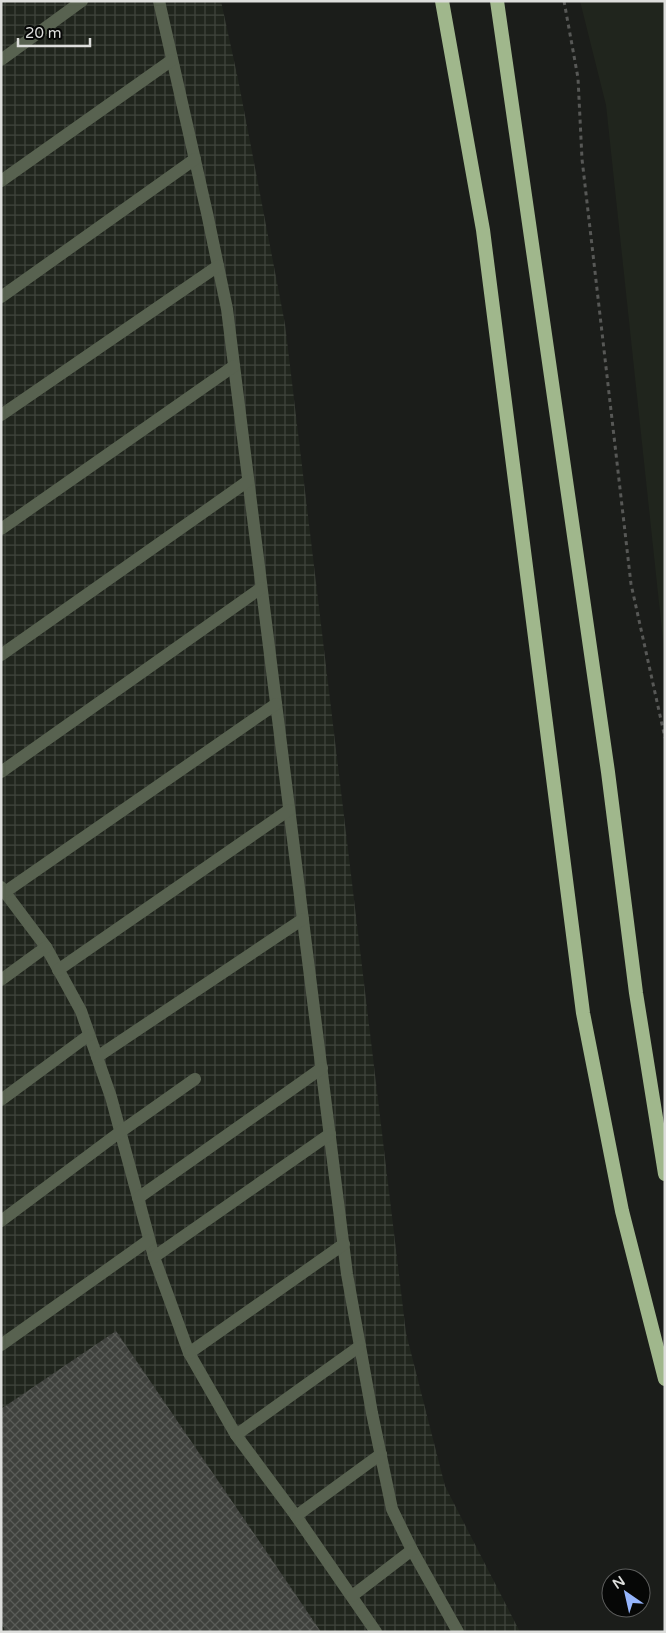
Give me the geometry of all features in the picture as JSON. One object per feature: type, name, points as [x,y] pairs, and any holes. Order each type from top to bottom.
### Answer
[{"type":"highway","points":[[442,1],[483,230],[583,1014],[622,1211],[665,1379]]},
{"type":"highway","points":[[497,1],[608,772],[636,993],[665,1174]]},
{"type":"lane","points":[[1,60],[82,1]]},
{"type":"lane","points":[[159,1],[195,159],[226,309],[344,1244],[360,1346],[392,1509],[412,1550],[458,1632]]},
{"type":"lane","points":[[1,181],[172,60]]},
{"type":"lane","points":[[1,297],[195,159]]},
{"type":"lane","points":[[1,415],[218,266]]},
{"type":"lane","points":[[1,529],[234,366]]},
{"type":"lane","points":[[1,655],[248,481]]},
{"type":"lane","points":[[1,772],[261,588]]},
{"type":"lane","points":[[276,704],[3,890],[46,948],[81,1012],[111,1097],[154,1257],[189,1352],[236,1435],[296,1516],[376,1632]]},
{"type":"lane","points":[[58,970],[289,810]]},
{"type":"lane","points":[[97,1057],[303,919]]},
{"type":"lane","points":[[1,980],[46,948]]},
{"type":"lane","points":[[1,1100],[90,1035]]},
{"type":"lane","points":[[138,1198],[322,1068]]},
{"type":"lane","points":[[1,1221],[120,1132],[195,1079]]},
{"type":"lane","points":[[154,1257],[330,1134]]},
{"type":"lane","points":[[1,1345],[149,1240]]},
{"type":"lane","points":[[189,1352],[344,1244]]},
{"type":"lane","points":[[236,1435],[360,1346]]},
{"type":"lane","points":[[296,1516],[381,1454]]},
{"type":"lane","points":[[352,1596],[412,1550]]},
{"type":"path","points":[[564,1],[578,78],[582,159],[630,584],[665,738]]},
{"type":"shaded area","points":[[1,1],[221,1],[238,79],[285,324],[406,1333],[445,1486],[520,1632],[1,1632]]},
{"type":"shaded area","points":[[580,1],[665,1],[664,650],[606,105]]},
{"type":"building","points":[[116,1331],[321,1632],[7,1632],[1,1624],[1,1409]]}]
